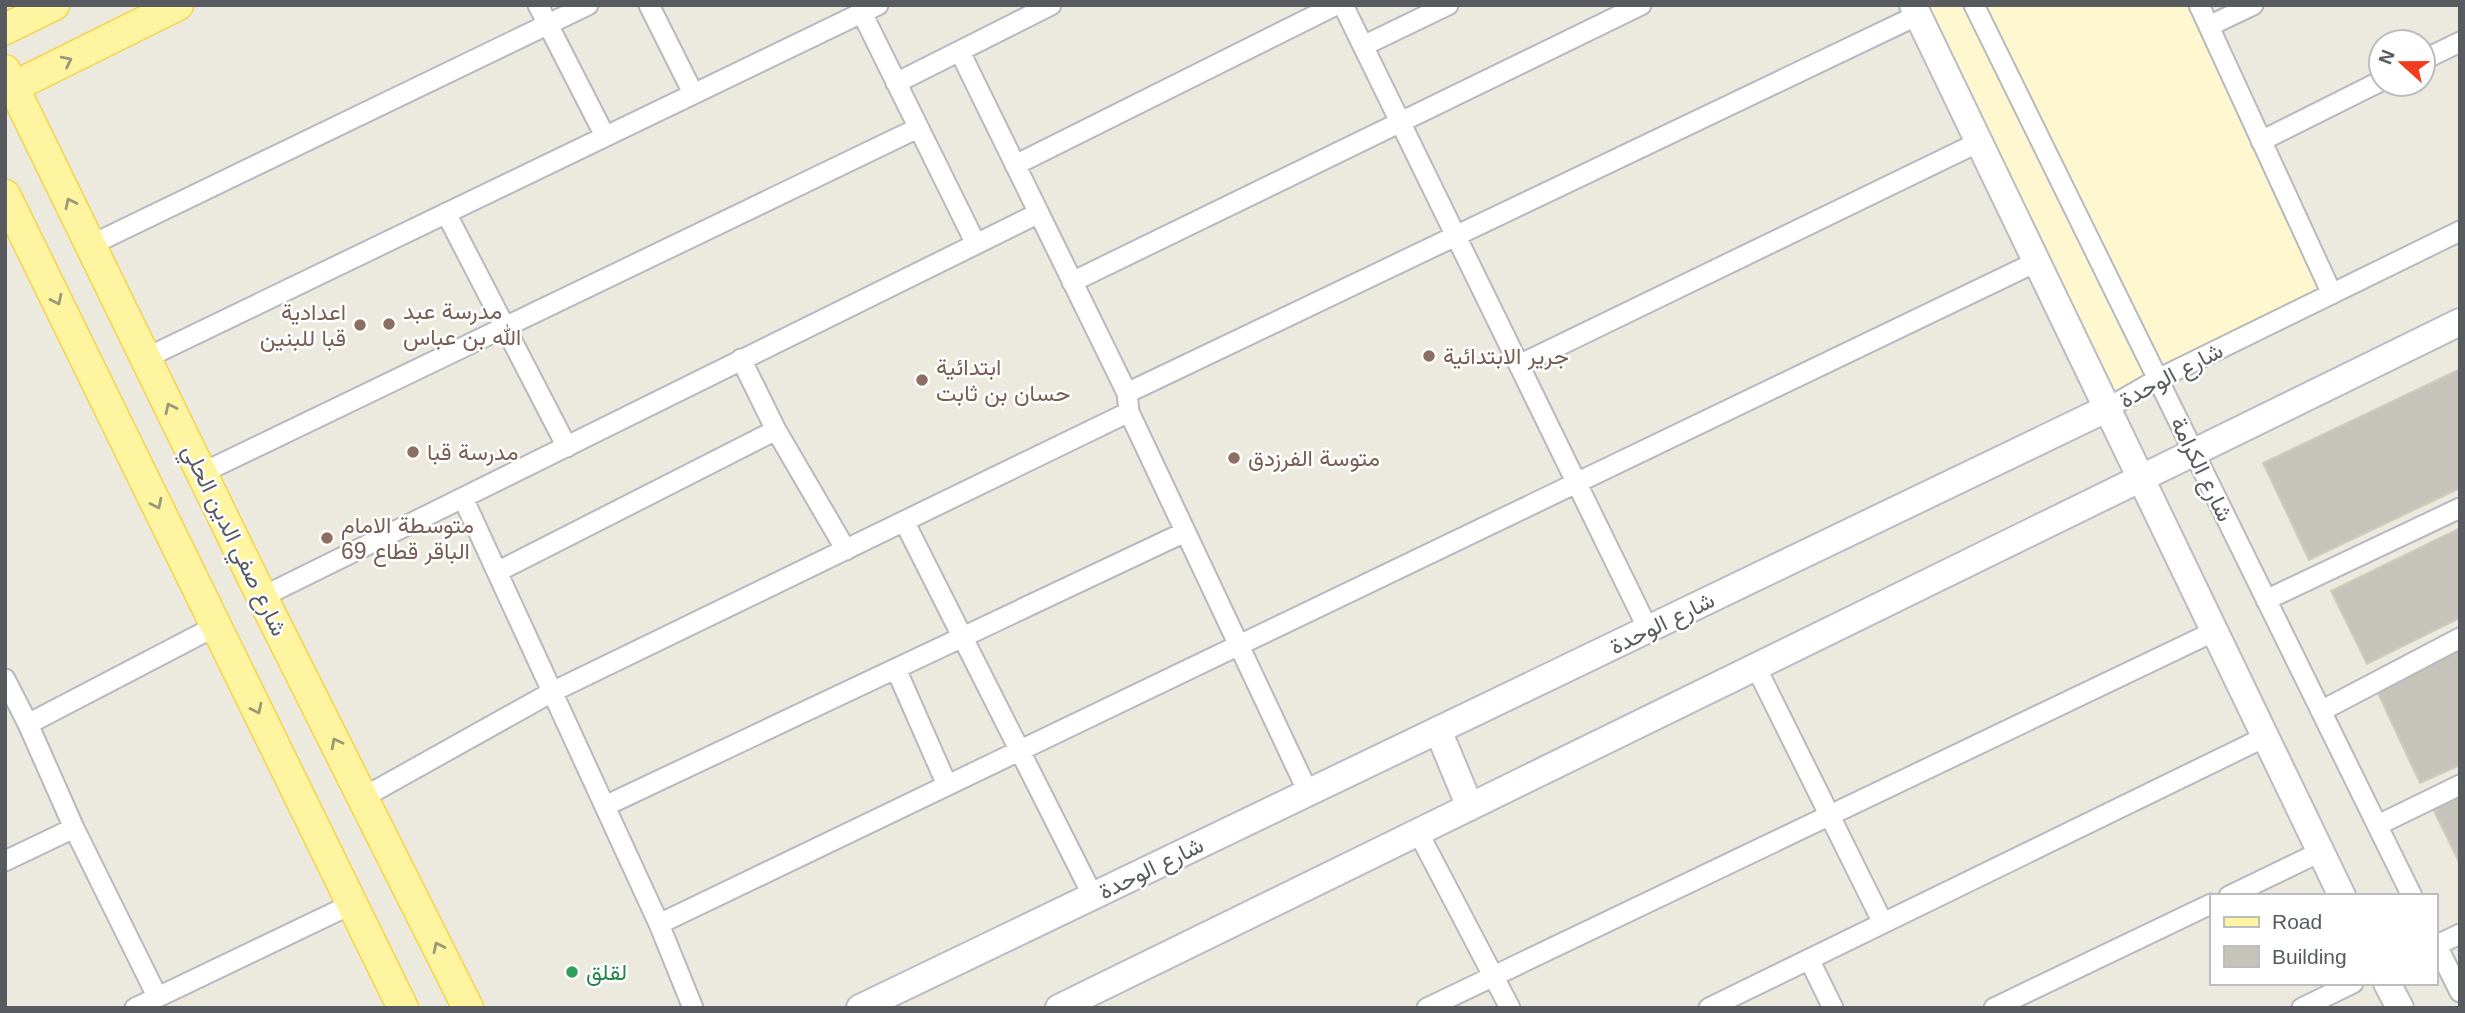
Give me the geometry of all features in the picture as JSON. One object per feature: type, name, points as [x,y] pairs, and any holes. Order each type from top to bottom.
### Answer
[{"type":"main road","points":[[5,29],[54,5]]},
{"type":"main road","points":[[8,83],[178,5]]},
{"type":"main road","name":"شارع صفي الدين الحلي","points":[[8,83],[91,245],[262,597],[468,1008]]},
{"type":"main road","points":[[5,195],[403,1008]]},
{"type":"street","points":[[538,5],[606,136]]},
{"type":"street","points":[[91,245],[588,5]]},
{"type":"street","points":[[649,5],[693,93]]},
{"type":"street","points":[[896,83],[1051,5]]},
{"type":"street","points":[[1015,165],[1336,5]]},
{"type":"street","points":[[1343,5],[1648,629]]},
{"type":"street","points":[[1363,46],[1448,5]]},
{"type":"street","points":[[1072,282],[1641,5]]},
{"type":"street","name":"شارع الكرامة","points":[[1974,5],[2411,894]]},
{"type":"street","points":[[2199,5],[2332,293]]},
{"type":"street","points":[[2209,26],[2253,5]]},
{"type":"street","points":[[146,358],[870,9],[896,83],[976,244]]},
{"type":"street","points":[[364,797],[552,692],[846,550],[1456,236],[1916,10],[2108,408],[2139,480],[2267,736],[2341,894]]},
{"type":"street","points":[[2437,53],[2460,42]]},
{"type":"street","points":[[960,52],[1072,282],[1185,532],[1308,792]]},
{"type":"street","points":[[2261,141],[2367,88]]},
{"type":"street","points":[[202,473],[918,128]]},
{"type":"street","points":[[1519,365],[1979,142]]},
{"type":"street","points":[[446,213],[567,447]]},
{"type":"street","points":[[262,597],[1039,213]]},
{"type":"street","name":"شارع الوحدة","points":[[860,1008],[2108,408],[2158,379],[2460,231]]},
{"type":"street","points":[[659,924],[2036,262]]},
{"type":"street","points":[[1059,1008],[2460,323]]},
{"type":"street","points":[[741,359],[776,430],[846,550]]},
{"type":"street","points":[[497,572],[776,430]]},
{"type":"street","points":[[463,498],[659,924],[693,1008]]},
{"type":"street","points":[[2266,600],[2460,508]]},
{"type":"street","points":[[904,521],[1093,896]]},
{"type":"street","points":[[605,806],[1185,532]]},
{"type":"street","points":[[28,723],[216,626]]},
{"type":"street","points":[[1427,1008],[2215,631]]},
{"type":"street","points":[[2321,711],[2460,638]]},
{"type":"street","points":[[1756,667],[1882,923]]},
{"type":"street","points":[[896,669],[947,785]]},
{"type":"street","points":[[5,680],[157,996]]},
{"type":"street","points":[[1438,730],[1470,807]]},
{"type":"street","points":[[1709,1008],[2267,736]]},
{"type":"street","points":[[2378,825],[2460,785]]},
{"type":"street","points":[[5,862],[74,828]]},
{"type":"street","points":[[1418,832],[1510,1008]]},
{"type":"street","points":[[2233,894],[2320,852]]},
{"type":"street","points":[[135,1008],[352,904]]},
{"type":"street","points":[[1994,1008],[2210,904]]},
{"type":"street","points":[[2437,944],[2460,934]]},
{"type":"street","points":[[2437,946],[2460,992]]},
{"type":"street","points":[[1809,959],[1833,1008]]},
{"type":"street","points":[[2302,1008],[2349,985]]},
{"type":"street","points":[[2387,985],[2400,1008]]},
{"type":"shaded area","points":[[1927,5],[2192,5],[2321,289],[2115,390]]},
{"type":"building","points":[[2460,369],[2460,488],[2309,560],[2263,463]]},
{"type":"building","points":[[2460,528],[2460,618],[2367,664],[2331,591]]},
{"type":"building","points":[[2460,649],[2460,765],[2420,783],[2376,689]]},
{"type":"building","points":[[2460,796],[2460,864],[2433,809]]},
{"type":"place","name":"مدرسة عبد الله بن عباس","points":[[389,324]]},
{"type":"place","name":"اعدادية قبا للبنين","points":[[360,325]]},
{"type":"place","name":"جرير الابتدائية","points":[[1429,356]]},
{"type":"place","name":"ابتدائية حسان بن ثابت","points":[[922,380]]},
{"type":"place","name":"مدرسة قبا","points":[[413,452]]},
{"type":"place","name":"متوسة الفرزدق","points":[[1234,458]]},
{"type":"place","name":"متوسطة الامام الباقر قطاع 69","points":[[327,538]]},
{"type":"place","name":"لقلق","points":[[572,972]]}]
